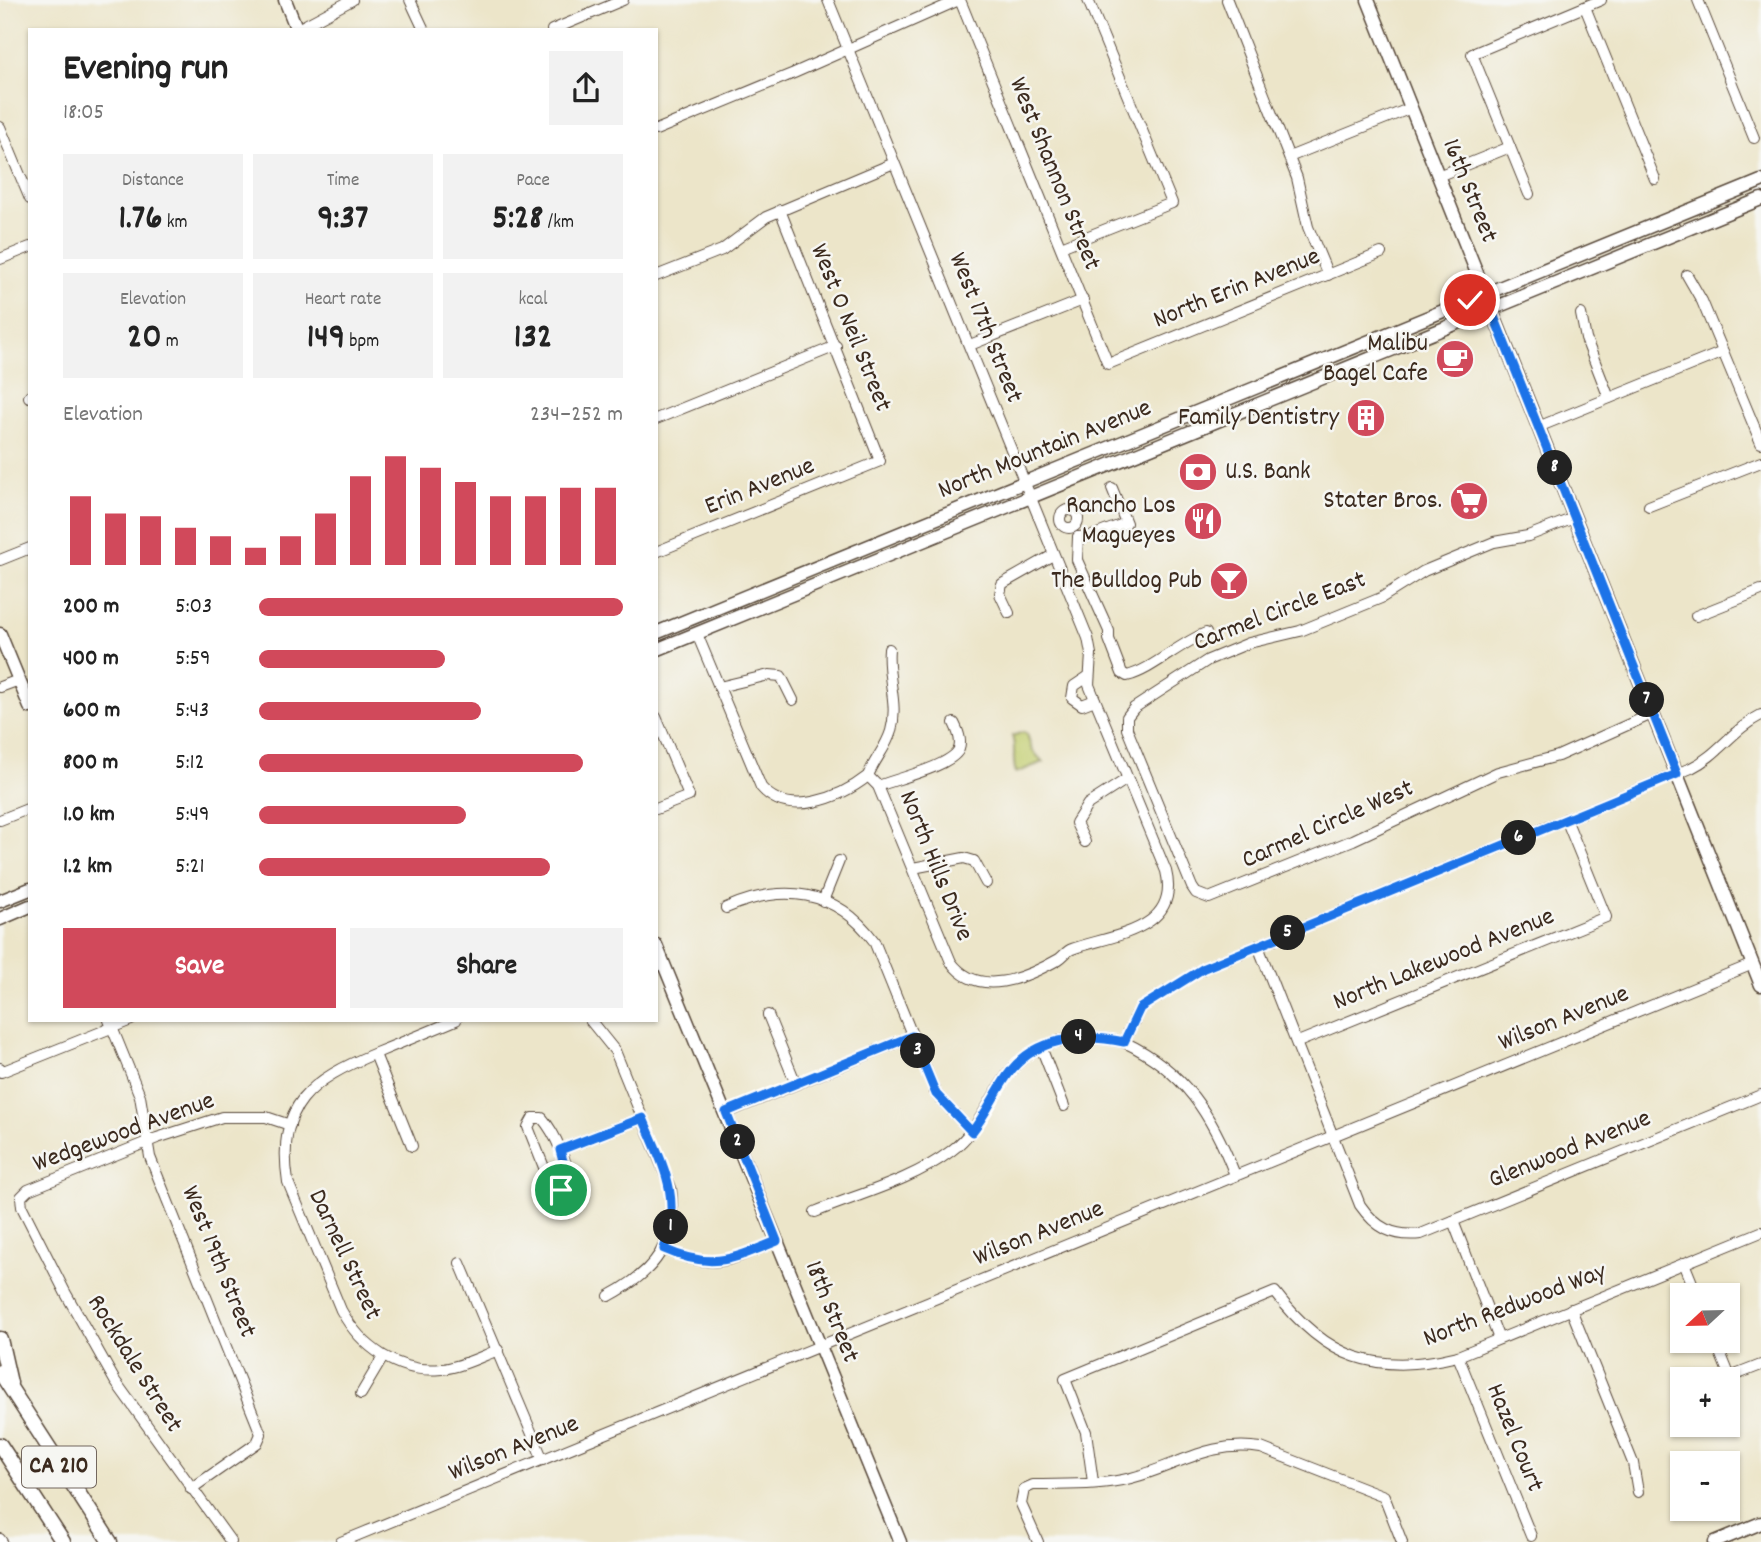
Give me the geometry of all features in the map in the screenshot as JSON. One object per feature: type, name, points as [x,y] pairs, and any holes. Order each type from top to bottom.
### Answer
[{"type":"highway","points":[[0,1339],[11,1391]]},
{"type":"highway","name":"CA 210","points":[[0,1372],[110,1542]]},
{"type":"highway","name":"CA 210","points":[[0,1445],[63,1542]]},
{"type":"highway","points":[[0,1456],[38,1505]]},
{"type":"main road","points":[[285,0],[296,28]]},
{"type":"main road","name":"16th Street","points":[[1368,0],[1761,985]]},
{"type":"main road","name":"North Mountain Avenue","points":[[658,633],[1761,181]]},
{"type":"main road","name":"North Mountain Avenue","points":[[658,649],[1761,199]]},
{"type":"main road","points":[[1243,395],[1248,409]]},
{"type":"main road","points":[[0,634],[28,702]]},
{"type":"main road","points":[[0,901],[28,890]]},
{"type":"main road","points":[[0,919],[28,907]]},
{"type":"main road","name":"18th Street","points":[[658,950],[900,1542]]},
{"type":"main road","points":[[1714,1542],[1761,1523]]},
{"type":"street","points":[[301,28],[352,0]]},
{"type":"street","points":[[410,0],[423,28]]},
{"type":"street","points":[[557,28],[624,0]]},
{"type":"street","name":"West 17th Street","points":[[828,0],[1088,638],[1089,685],[1107,732]]},
{"type":"street","points":[[658,129],[959,0]]},
{"type":"street","name":"West Shannon Street","points":[[959,0],[1108,364]]},
{"type":"street","points":[[1061,247],[1172,203],[1088,0]]},
{"type":"street","points":[[1227,0],[1289,157],[1302,193],[1308,227],[1328,275]]},
{"type":"street","points":[[1529,194],[1472,54],[1601,0]]},
{"type":"street","points":[[1698,0],[1754,138]]},
{"type":"street","points":[[1585,7],[1655,179]]},
{"type":"street","points":[[1289,157],[1411,108]]},
{"type":"street","points":[[1,131],[28,194]]},
{"type":"street","points":[[1438,176],[1510,147]]},
{"type":"street","points":[[658,275],[722,250],[766,217],[894,163]]},
{"type":"street","name":"West O Neil Street","points":[[780,211],[880,461]]},
{"type":"street","points":[[0,259],[28,248]]},
{"type":"street","name":"North Erin Avenue","points":[[1108,364],[1381,253]]},
{"type":"street","points":[[1687,275],[1702,301],[1761,443]]},
{"type":"street","points":[[970,345],[1083,300]]},
{"type":"street","points":[[1581,314],[1586,339],[1609,398]]},
{"type":"street","points":[[658,418],[836,346]]},
{"type":"street","points":[[1538,427],[1723,352]]},
{"type":"street","name":"Erin Avenue","points":[[658,551],[880,461]]},
{"type":"street","points":[[1649,506],[1761,462]]},
{"type":"street","points":[[1078,537],[1092,536],[1126,523],[1112,488]]},
{"type":"street","points":[[1041,526],[1060,520],[1065,511],[1075,512],[1078,522],[1073,527],[1066,528],[1060,520]]},
{"type":"street","name":"Carmel Circle East","points":[[1127,717],[1134,708],[1208,660],[1249,643],[1300,631],[1381,598],[1424,571],[1494,542],[1528,536],[1574,518]]},
{"type":"street","points":[[1073,527],[1078,537],[1077,560],[1109,631],[1109,639],[1122,673],[1127,676],[1137,673],[1161,656],[1206,633]]},
{"type":"street","points":[[0,559],[28,549]]},
{"type":"street","points":[[1009,613],[1000,594],[1002,584],[1053,555]]},
{"type":"street","points":[[1696,616],[1761,590]]},
{"type":"street","name":"North Hills Drive","points":[[696,634],[761,788],[785,804],[810,803],[868,776],[878,786],[951,962],[958,971],[978,982],[991,984],[1007,981],[1062,958],[1073,949],[1108,940],[1153,920],[1162,911],[1168,888],[1166,871],[1107,732]]},
{"type":"street","points":[[868,776],[884,748],[893,718],[894,699],[887,668],[889,649]]},
{"type":"street","points":[[719,687],[769,675],[781,676],[793,700]]},
{"type":"street","name":"West 17th Street","points":[[1089,676],[1074,686],[1072,698],[1082,705],[1095,700]]},
{"type":"street","points":[[0,687],[19,680]]},
{"type":"street","name":"Carmel Circle West","points":[[1127,717],[1128,729],[1137,754],[1192,887],[1202,897],[1209,898],[1353,840],[1498,772],[1558,756],[1652,714]]},
{"type":"street","points":[[1124,1042],[1134,1016],[1154,997],[1204,968],[1677,774],[1714,755],[1734,733],[1761,715]]},
{"type":"street","points":[[658,722],[689,796],[658,808]]},
{"type":"street","points":[[878,786],[950,761],[959,749],[960,735],[954,723]]},
{"type":"street","points":[[1085,842],[1076,823],[1082,811],[1127,779]]},
{"type":"street","points":[[0,820],[28,809]]},
{"type":"street","name":"North Lakewood Avenue","points":[[1298,1042],[1606,917],[1566,819]]},
{"type":"street","points":[[913,868],[964,858],[974,861],[986,883]]},
{"type":"street","points":[[823,901],[839,861]]},
{"type":"street","points":[[726,908],[750,897],[783,891],[802,893],[823,901],[860,922],[874,941],[936,1094],[972,1132]]},
{"type":"street","points":[[1258,946],[1334,1136]]},
{"type":"street","name":"Wilson Avenue","points":[[341,1542],[1753,964]]},
{"type":"street","points":[[768,1015],[796,1084]]},
{"type":"street","points":[[290,1125],[302,1100],[314,1084],[334,1071],[451,1022]]},
{"type":"street","points":[[592,1022],[615,1051],[671,1188],[673,1209],[664,1249],[634,1282],[609,1296]]},
{"type":"street","points":[[1,1070],[111,1024]]},
{"type":"street","name":"West 19th Street","points":[[111,1024],[140,1096],[147,1142],[261,1434],[257,1443],[191,1489]]},
{"type":"street","points":[[726,1112],[912,1036]]},
{"type":"street","points":[[815,1212],[935,1163],[972,1132],[1008,1074],[1041,1047],[1082,1036],[1124,1042],[1165,1065],[1186,1085],[1212,1122],[1235,1175]]},
{"type":"street","points":[[1041,1047],[1064,1106]]},
{"type":"street","points":[[375,1054],[412,1146]]},
{"type":"street","name":"Glenwood Avenue","points":[[1334,1136],[1360,1205],[1377,1226],[1394,1234],[1421,1234],[1761,1095]]},
{"type":"street","name":"Wedgewood Avenue","points":[[21,1197],[28,1190],[196,1124],[231,1115],[266,1117],[290,1125]]},
{"type":"street","points":[[542,1118],[560,1150],[569,1178],[569,1184],[561,1190],[551,1185],[528,1126],[530,1120],[542,1118]]},
{"type":"street","points":[[560,1150],[643,1118]]},
{"type":"street","name":"Darnell Street","points":[[290,1125],[285,1163],[288,1182],[351,1330],[383,1357],[407,1366],[444,1369],[498,1350]]},
{"type":"street","name":"Rockdale Street","points":[[21,1197],[22,1207],[59,1280],[116,1381],[231,1542]]},
{"type":"street","points":[[1453,1221],[1500,1339]]},
{"type":"street","name":"North Redwood Way","points":[[1093,1482],[1086,1432],[1065,1379],[1275,1292],[1297,1322],[1321,1341],[1368,1361],[1401,1365],[1458,1356],[1761,1232]]},
{"type":"street","points":[[664,1249],[692,1261],[710,1263],[733,1259],[777,1241]]},
{"type":"street","points":[[460,1263],[543,1460]]},
{"type":"street","points":[[1684,1263],[1692,1283]]},
{"type":"street","points":[[1571,1309],[1633,1463],[1638,1492]]},
{"type":"street","points":[[1720,1353],[1730,1377],[1761,1364]]},
{"type":"street","name":"Hazel Court","points":[[1458,1356],[1531,1536]]},
{"type":"street","points":[[361,1394],[383,1357]]},
{"type":"street","points":[[1038,1542],[1021,1504],[1024,1489],[1033,1485],[1127,1479],[1211,1448],[1241,1445],[1261,1448],[1384,1496],[1402,1542]]},
{"type":"street","points":[[369,1531],[373,1542]]},
{"type":"green space","points":[[1023,732],[1027,734],[1032,750],[1043,762],[1016,773],[1012,736]]},
{"type":"place","name":"Malibu Bagel Cafe","points":[[1455,359]]},
{"type":"place","name":"Family Dentistry","points":[[1366,418]]},
{"type":"place","name":"U.S. Bank","points":[[1198,472]]},
{"type":"place","name":"Stater Bros.","points":[[1469,501]]},
{"type":"place","name":"Rancho Los Magueyes","points":[[1203,521]]},
{"type":"place","name":"The Bulldog Pub","points":[[1229,581]]},
{"type":"route","points":[[561,1190],[569,1184],[569,1178],[560,1150],[643,1118],[671,1188],[673,1209],[664,1249],[692,1261],[710,1263],[733,1259],[777,1241],[726,1112],[912,1036],[936,1094],[950,1112],[972,1132],[1008,1074],[1041,1047],[1082,1036],[1124,1042],[1140,1008],[1204,968],[1677,774],[1485,294],[1470,300]]}]
